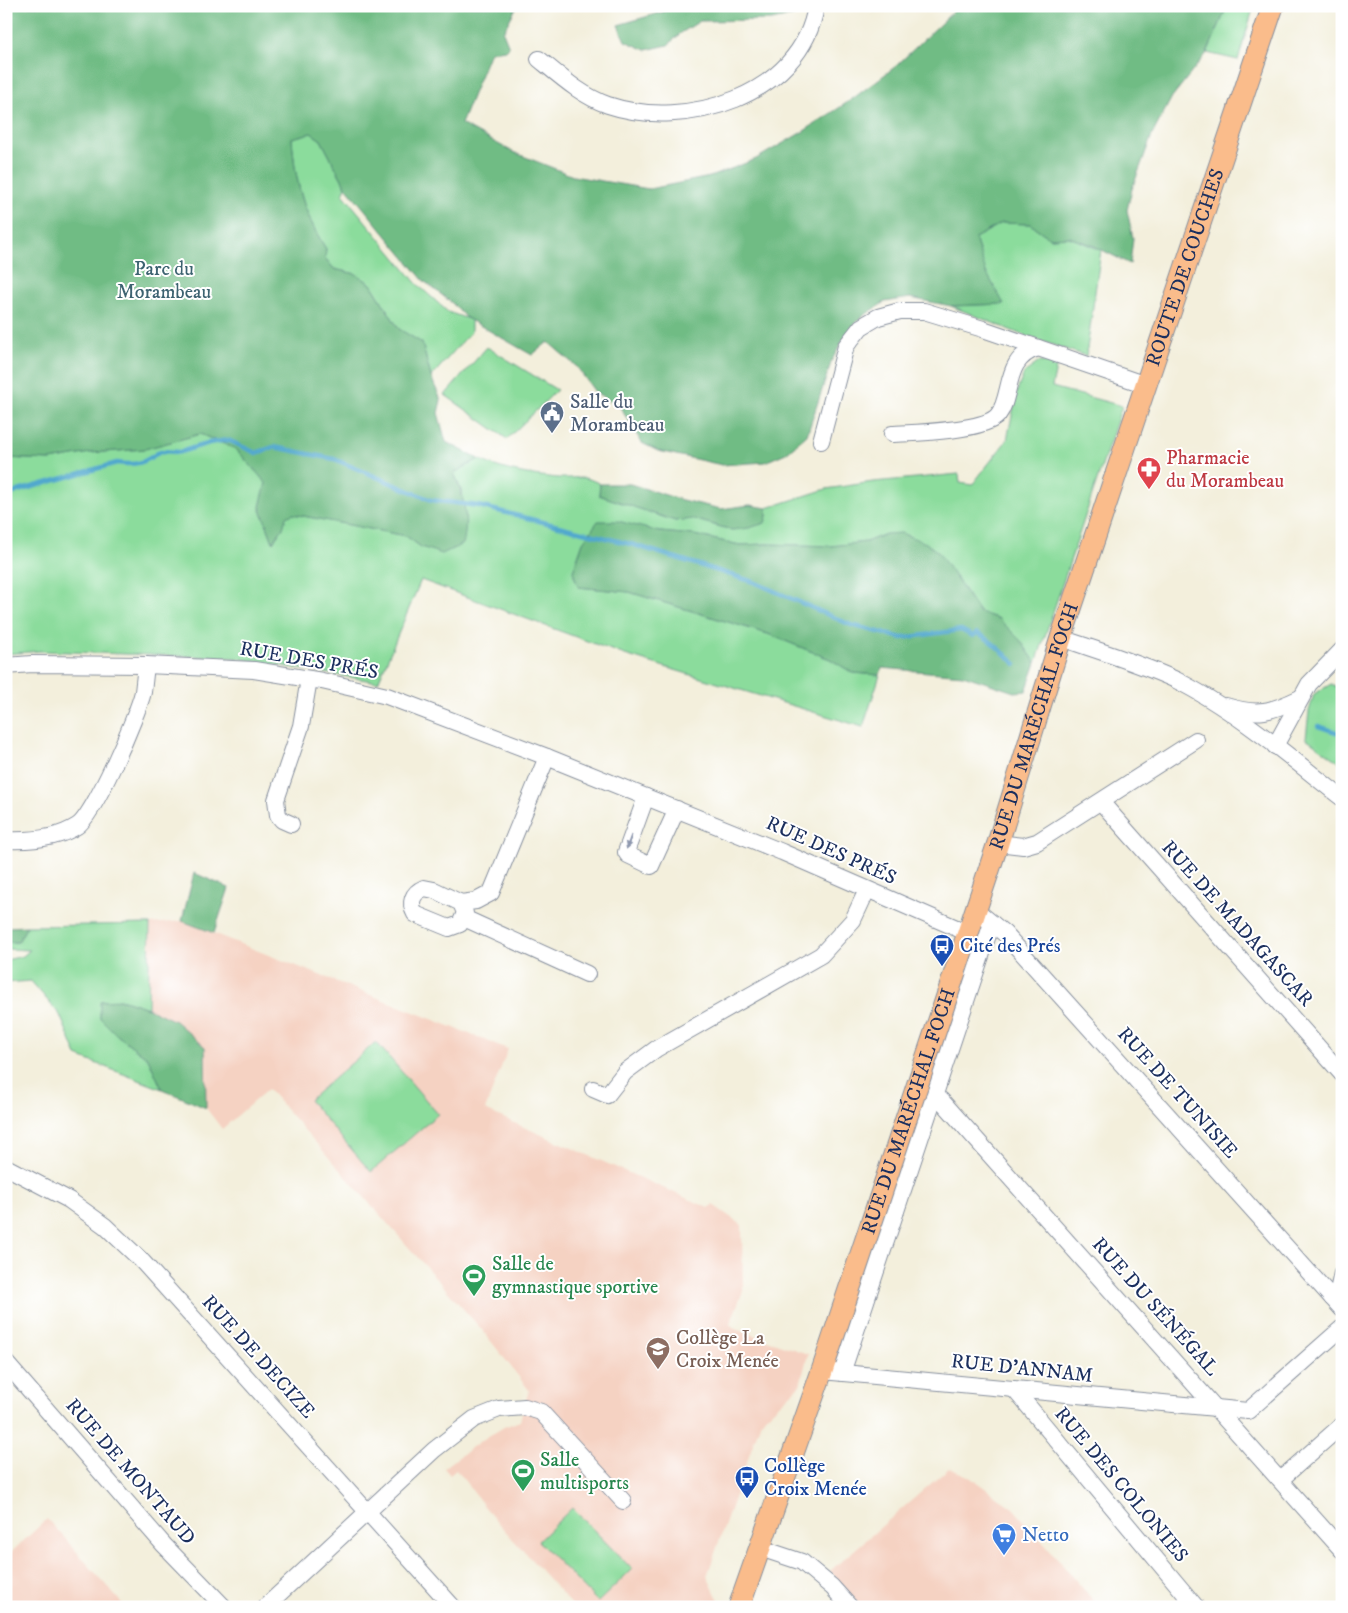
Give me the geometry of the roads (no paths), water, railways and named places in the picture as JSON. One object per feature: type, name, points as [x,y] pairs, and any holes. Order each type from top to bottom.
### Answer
[{"type":"main road","name":"ROUTE DE COUCHES","points":[[1098,528],[1274,6]]},
{"type":"main road","name":"RUE DU MARÉCHAL FOCH","points":[[740,1607],[760,1548],[832,1372],[968,933],[983,918],[998,842],[1061,638],[1098,528]]},
{"type":"street","points":[[539,59],[576,88],[609,105],[648,113],[693,112],[718,106],[740,97],[761,86],[782,70],[798,50],[809,29],[816,6]]},
{"type":"street","points":[[821,441],[846,346],[861,327],[878,316],[900,311],[924,311],[1146,385]]},
{"type":"street","points":[[892,434],[944,431],[986,423],[997,416],[1014,368],[1030,350],[1038,348]]},
{"type":"street","points":[[1061,638],[1129,661],[1176,681],[1212,702],[1275,746],[1342,798]]},
{"type":"street","points":[[1275,746],[1300,698],[1324,666],[1342,650]]},
{"type":"street","name":"RUE DES PRÉS","points":[[6,666],[32,664],[146,665],[254,670],[309,679],[387,696],[677,809],[782,852],[968,933]]},
{"type":"street","points":[[6,840],[51,837],[79,826],[96,799],[123,744],[142,693],[146,665]]},
{"type":"street","points":[[291,824],[282,820],[278,815],[276,800],[301,726],[309,679]]},
{"type":"street","points":[[1212,702],[1245,712],[1265,712],[1300,698]]},
{"type":"street","points":[[998,842],[1023,846],[1037,842],[1196,740]]},
{"type":"street","points":[[547,757],[491,893],[462,911],[586,974]]},
{"type":"street","points":[[646,797],[626,852],[651,866],[677,809]]},
{"type":"street","name":"RUE DE MADAGASCAR","points":[[1101,802],[1342,1074]]},
{"type":"street","points":[[593,1089],[607,1095],[625,1072],[656,1050],[821,955],[853,920],[867,890]]},
{"type":"street","points":[[832,1372],[934,1097],[983,918]]},
{"type":"street","name":"RUE DE TUNISIE","points":[[983,918],[1012,942],[1337,1304]]},
{"type":"street","name":"RUE DU SÉNÉGAL","points":[[934,1097],[941,1100],[1342,1550]]},
{"type":"street","name":"RUE DE DECIZE","points":[[6,1167],[69,1200],[105,1226],[141,1260],[453,1607]]},
{"type":"street","points":[[1337,1304],[1342,1273]]},
{"type":"street","name":"RUE D'ANNAM","points":[[832,1372],[1248,1411],[1342,1328]]},
{"type":"street","name":"RUE DE MONTAUD","points":[[6,1362],[164,1544],[224,1607]]},
{"type":"street","name":"RUE DES COLONIES","points":[[1014,1389],[1196,1607]]},
{"type":"street","points":[[265,1607],[434,1450],[474,1420],[499,1409],[525,1407],[541,1412],[623,1501]]},
{"type":"street","points":[[1280,1480],[1342,1425]]},
{"type":"street","points":[[760,1548],[802,1562],[832,1586],[850,1607]]},
{"type":"water","points":[[1101,1447],[1107,1448],[1108,1463],[1103,1468],[1099,1464],[1100,1455],[1096,1452]]},
{"type":"waterway","points":[[6,497],[18,491],[117,463],[140,463],[160,451],[180,452],[209,443],[228,440],[256,453],[274,447],[334,459],[431,500],[479,506],[634,545],[754,582],[851,625],[902,638],[961,630],[973,636],[977,633],[992,643],[1016,664]]},
{"type":"waterway","points":[[1318,726],[1342,734]]},
{"type":"place","name":"Salle du Morambeau","points":[[552,434]]},
{"type":"place","name":"Pharmacie du Morambeau","points":[[1149,490]]},
{"type":"place","name":"Cité des Prés","points":[[942,967]]},
{"type":"place","name":"Salle de gymnastique sportive","points":[[474,1297]]},
{"type":"place","name":"Collège La Croix Menée","points":[[658,1370]]},
{"type":"place","name":"Salle multisports","points":[[523,1492]]},
{"type":"place","name":"Collège Croix Menée","points":[[747,1499]]},
{"type":"place","name":"Netto","points":[[1004,1556]]},
{"type":"park label","name":"Parc du Morambeau","points":[[164,280]]}]
